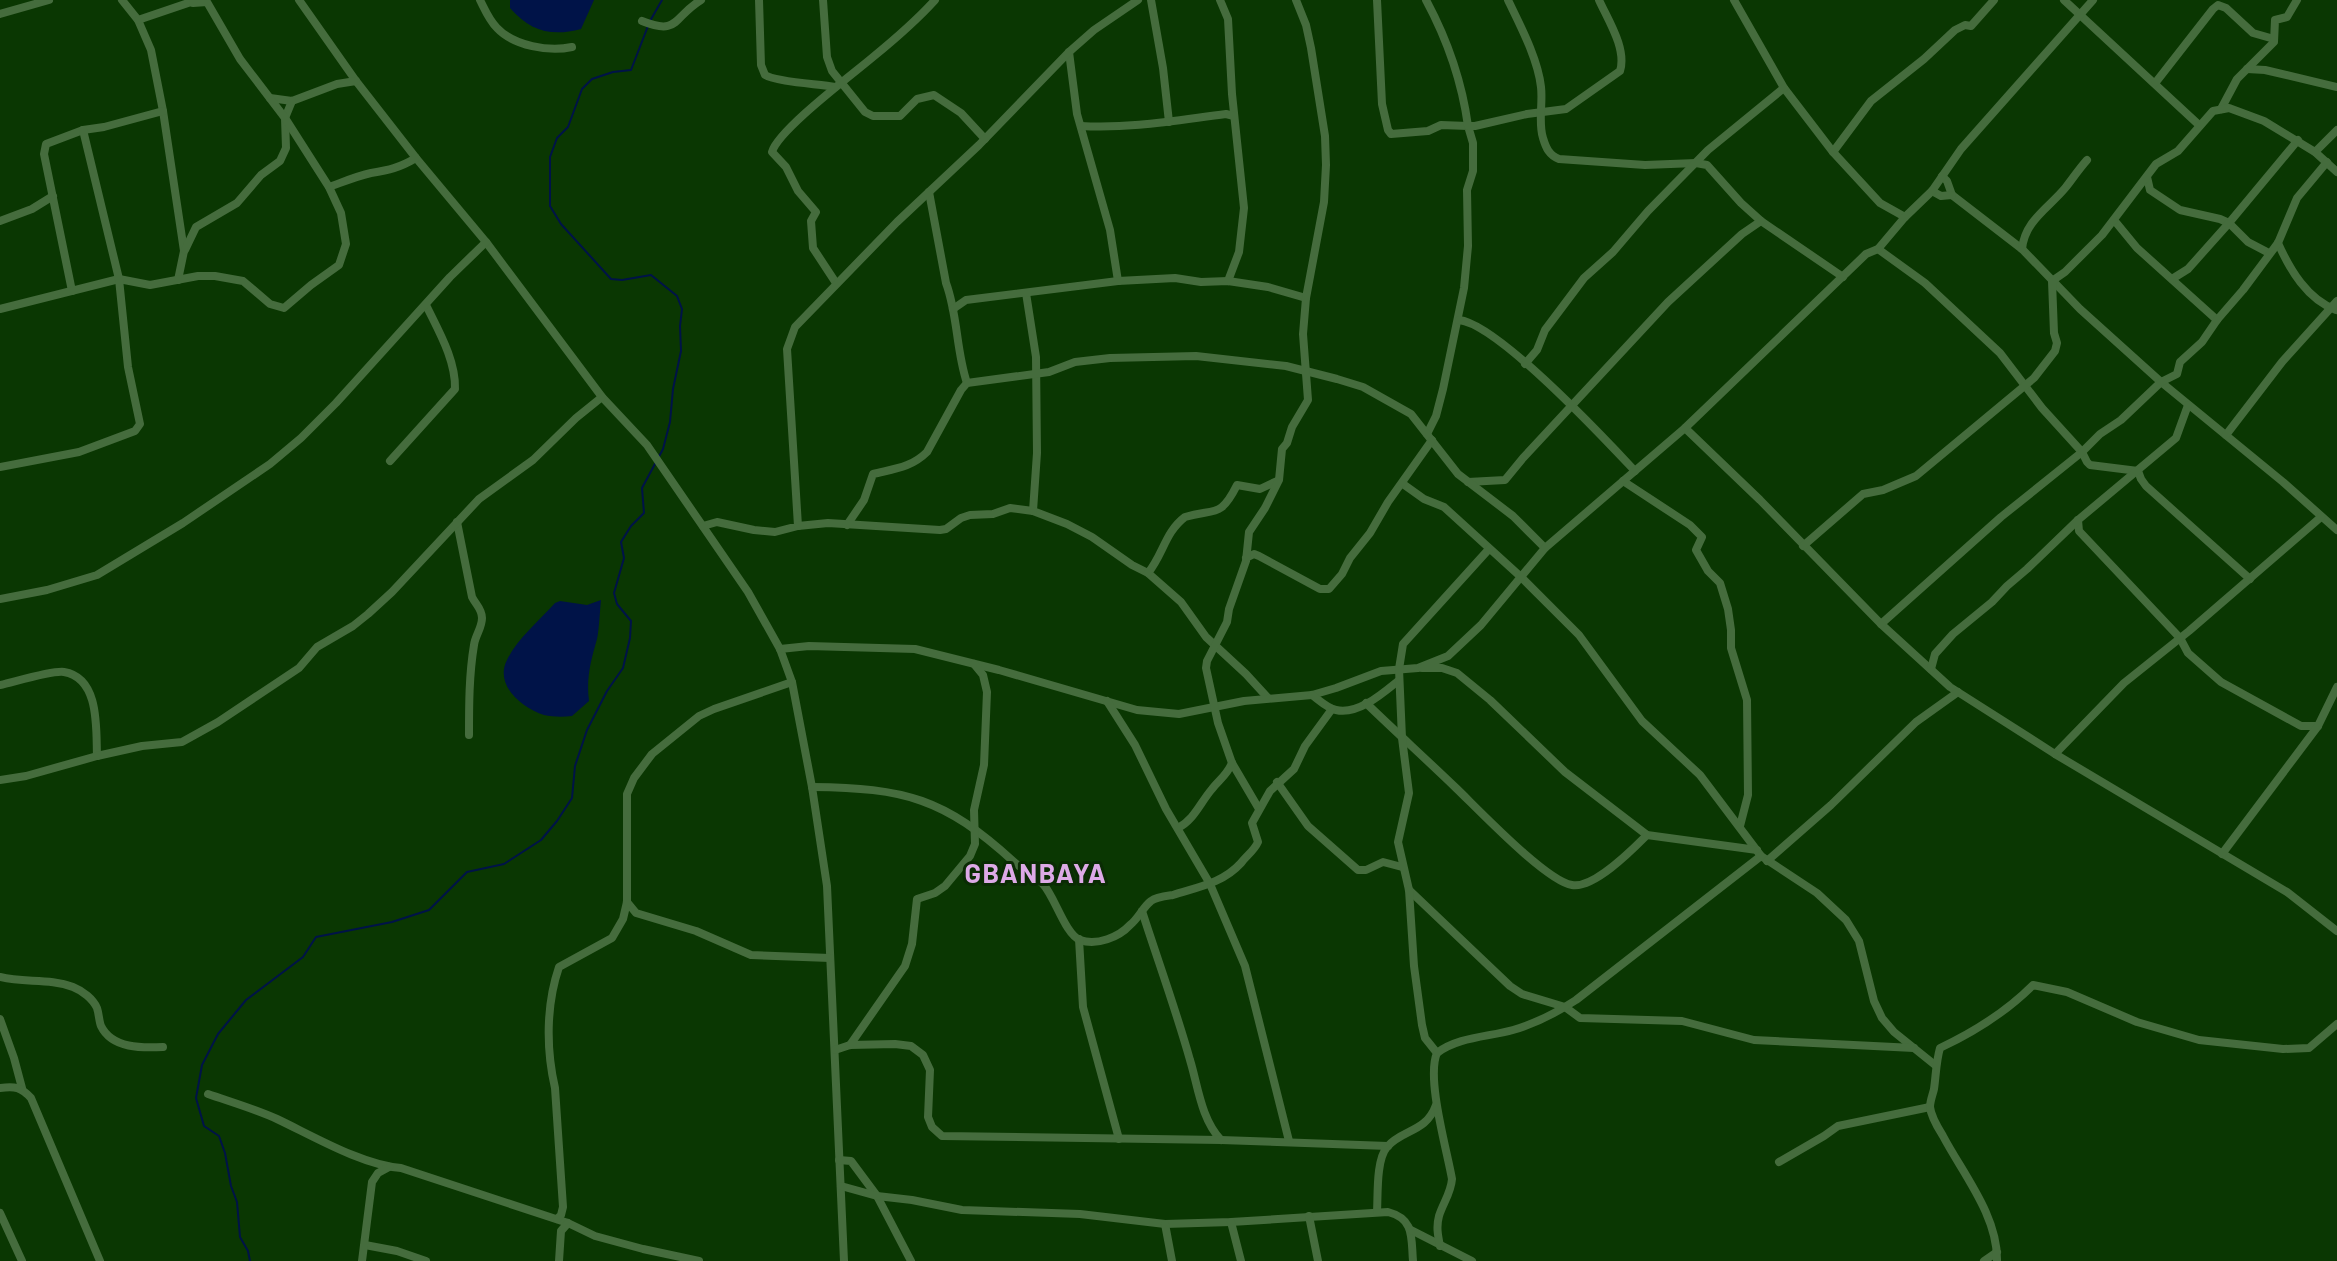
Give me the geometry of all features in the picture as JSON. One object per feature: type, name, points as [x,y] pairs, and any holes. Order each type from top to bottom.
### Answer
[{"type":"street","points":[[0,14],[49,0]]},
{"type":"street","points":[[122,0],[138,20],[151,50],[163,111],[184,251]]},
{"type":"street","points":[[299,0],[356,81],[416,158],[486,242],[602,396],[647,446],[757,607],[780,649],[792,682],[812,787],[827,886],[844,1261]]},
{"type":"street","points":[[480,0],[495,26],[508,36],[544,48],[572,47]]},
{"type":"street","points":[[642,21],[665,28],[674,24],[689,7],[700,0]]},
{"type":"street","points":[[759,0],[761,65],[765,75],[779,80],[838,85]]},
{"type":"street","points":[[823,0],[827,57],[832,71],[838,85],[865,112],[873,116],[900,116],[918,99],[934,95],[961,113],[984,139]]},
{"type":"street","points":[[836,283],[813,248],[812,221],[816,212],[798,191],[786,167],[772,152],[775,144],[784,134],[838,85],[914,22],[935,0]]},
{"type":"street","points":[[798,526],[787,349],[795,327],[836,283],[984,139],[1069,52],[1094,30],[1138,0]]},
{"type":"street","points":[[1151,0],[1163,68],[1169,122]]},
{"type":"street","points":[[1220,0],[1228,19],[1234,116],[1244,208],[1239,252],[1228,281]]},
{"type":"street","points":[[1259,809],[1232,763],[1214,707],[1206,668],[1207,661],[1226,627],[1229,609],[1246,558],[1249,532],[1265,508],[1278,481],[1282,449],[1308,400],[1303,334],[1306,298],[1324,202],[1326,155],[1311,48],[1306,25],[1296,0]]},
{"type":"street","points":[[1377,0],[1382,104],[1391,134],[1428,130],[1441,125],[1468,126],[1566,110],[1620,71],[1618,44],[1599,0]]},
{"type":"street","points":[[1246,558],[1254,554],[1320,589],[1329,589],[1342,574],[1350,558],[1403,484],[1429,437],[1436,416],[1459,320],[1468,246],[1467,190],[1473,171],[1473,143],[1459,80],[1440,28],[1426,0]]},
{"type":"street","points":[[1508,0],[1521,26],[1541,86],[1542,137],[1548,152],[1559,159],[1645,165],[1696,163],[1707,165],[1726,188],[1761,221],[1843,277]]},
{"type":"street","points":[[1734,0],[1784,88],[1833,152],[1855,179],[1880,203],[1905,217]]},
{"type":"street","points":[[1833,152],[1871,101],[1924,59],[1955,30],[1965,25],[1971,26],[1994,0]]},
{"type":"street","points":[[2064,0],[2156,82],[2199,125]]},
{"type":"street","points":[[1418,668],[1448,656],[1481,625],[1545,548],[1685,428],[1866,254],[1878,249],[1905,217],[1932,191],[1961,149],[2093,0]]},
{"type":"street","points":[[2221,109],[2237,79],[2271,45],[2274,39],[2275,20],[2287,17],[2298,0]]},
{"type":"street","points":[[0,309],[119,279],[150,285],[198,276],[234,278],[243,281],[275,307],[280,308],[288,306],[311,285],[339,265],[342,260],[346,244],[344,225],[329,187],[285,118],[240,59],[208,1],[195,1],[138,20]]},
{"type":"street","points":[[2156,82],[2218,5],[2226,8],[2253,33],[2274,39]]},
{"type":"street","points":[[1069,52],[1071,82],[1110,230],[1118,281]]},
{"type":"street","points":[[2247,69],[2265,70],[2337,87]]},
{"type":"street","points":[[270,98],[292,101],[331,86],[356,81]]},
{"type":"street","points":[[1524,364],[1537,350],[1545,330],[1584,278],[1613,252],[1648,211],[1708,150],[1784,88]]},
{"type":"street","points":[[178,280],[184,251],[196,227],[232,207],[261,175],[280,161],[286,148],[285,118],[292,101]]},
{"type":"street","points":[[2052,281],[2079,258],[2114,220],[2156,164],[2178,151],[2213,111],[2229,108],[2243,111],[2298,140],[2337,171]]},
{"type":"street","points":[[72,291],[44,154],[46,144],[83,130],[104,127],[163,111]]},
{"type":"street","points":[[1081,126],[1106,128],[1226,114],[1234,116]]},
{"type":"street","points":[[0,467],[79,452],[135,431],[140,424],[128,368],[119,279],[83,130]]},
{"type":"street","points":[[2315,152],[2337,130]]},
{"type":"street","points":[[2172,279],[2188,269],[2229,224],[2298,140]]},
{"type":"street","points":[[329,187],[363,175],[402,167],[416,158]]},
{"type":"street","points":[[2022,249],[2027,230],[2087,160]]},
{"type":"street","points":[[1881,624],[2001,517],[2082,452],[2100,434],[2121,420],[2161,382],[2177,374],[2180,362],[2202,342],[2278,243],[2297,198],[2326,162]]},
{"type":"street","points":[[1942,176],[1947,181],[1952,195],[2022,249],[2052,281],[2161,382],[2283,482],[2337,530]]},
{"type":"street","points":[[2147,177],[2150,189],[2180,210],[2220,219],[2229,224],[2248,242],[2269,253]]},
{"type":"street","points":[[1932,191],[1941,196],[1952,195]]},
{"type":"street","points":[[929,192],[967,383]]},
{"type":"street","points":[[0,221],[32,209],[53,196]]},
{"type":"street","points":[[2114,220],[2137,248],[2217,320]]},
{"type":"street","points":[[1468,482],[1505,480],[1668,302],[1742,234],[1761,221]]},
{"type":"street","points":[[0,599],[47,590],[97,575],[183,523],[270,464],[329,410],[450,277],[486,242]]},
{"type":"street","points":[[2278,243],[2290,272],[2322,305],[2335,306]]},
{"type":"street","points":[[1878,249],[1925,283],[2000,353],[2042,408],[2082,452],[2090,465],[2138,471]]},
{"type":"street","points":[[953,309],[966,300],[1118,281],[1175,278],[1201,282],[1228,281],[1268,287],[1306,298]]},
{"type":"street","points":[[1803,546],[1863,494],[1916,476],[2004,401],[2026,387],[2055,351],[2057,343],[2054,333],[2052,281]]},
{"type":"street","points":[[1026,293],[1036,357],[1037,444],[1033,511]]},
{"type":"street","points":[[390,461],[455,389],[455,379],[443,340],[426,305]]},
{"type":"street","points":[[2226,435],[2282,362],[2335,306]]},
{"type":"street","points":[[1459,320],[1469,321],[1482,330],[1573,405],[1635,471]]},
{"type":"street","points":[[847,525],[864,500],[873,474],[907,466],[927,452],[967,383],[1035,375],[1075,362],[1110,358],[1196,356],[1286,366],[1363,387],[1402,407],[1411,414],[1450,466],[1513,516],[1545,548]]},
{"type":"street","points":[[0,780],[26,776],[142,746],[183,742],[218,722],[299,668],[317,648],[368,614],[392,592],[478,499],[533,460],[602,396]]},
{"type":"street","points":[[1931,669],[1935,654],[1946,640],[1992,602],[2078,520],[2176,438],[2188,405]]},
{"type":"street","points":[[1685,428],[1760,500],[1881,624],[1958,692],[2055,754],[2287,892],[2337,931]]},
{"type":"street","points":[[2138,471],[2146,486],[2250,579]]},
{"type":"street","points":[[1148,573],[1160,557],[1164,541],[1185,517],[1208,514],[1226,506],[1237,485],[1260,489],[1278,481]]},
{"type":"street","points":[[1623,481],[1690,525],[1702,537],[1696,550],[1708,571],[1720,583],[1728,609],[1731,648],[1747,700],[1749,718],[1748,795],[1740,826]]},
{"type":"street","points":[[1403,484],[1424,499],[1444,507],[1521,577],[1579,635],[1642,722],[1700,775],[1762,856],[1817,893],[1846,920],[1860,941],[1874,1001],[1882,1018],[1935,1065]]},
{"type":"street","points":[[703,526],[717,522],[775,532],[798,526],[828,523],[940,530],[970,516],[993,514],[1010,508],[1033,511],[1067,524],[1092,537],[1132,566],[1148,573],[1181,602],[1196,626],[1268,698]]},
{"type":"street","points":[[2055,754],[2124,682],[2180,638],[2321,517]]},
{"type":"street","points":[[2078,520],[2079,531],[2180,638],[2188,653],[2221,682],[2301,726],[2318,726]]},
{"type":"street","points":[[457,522],[472,597],[480,607],[482,615],[474,645],[469,682],[469,735]]},
{"type":"street","points":[[1437,1053],[1425,1038],[1422,1025],[1414,966],[1409,890],[1398,842],[1409,793],[1402,738],[1399,669],[1403,644],[1489,549]]},
{"type":"street","points":[[780,649],[809,645],[915,649],[974,663],[1137,710],[1164,714],[1179,714],[1268,698],[1312,695],[1381,671],[1442,668],[1457,673],[1490,700],[1565,772],[1647,835],[1762,856]]},
{"type":"street","points":[[850,1045],[905,966],[912,944],[917,899],[935,893],[945,886],[970,856],[976,840],[974,810],[984,765],[987,692],[983,675],[974,663]]},
{"type":"street","points":[[0,685],[63,671],[77,678],[89,690],[95,720],[97,756]]},
{"type":"street","points":[[1312,695],[1332,709],[1347,710],[1366,703],[1398,681]]},
{"type":"street","points":[[557,1219],[563,1207],[555,1088],[551,1071],[549,1015],[552,988],[559,967],[612,939],[623,919],[627,902],[627,794],[641,768],[661,746],[699,716],[792,682]]},
{"type":"street","points":[[2222,854],[2318,726],[2337,687]]},
{"type":"street","points":[[1440,1246],[1437,1229],[1451,1189],[1452,1179],[1437,1104],[1434,1068],[1437,1053],[1465,1040],[1534,1023],[1564,1007],[1831,805],[1916,722],[1958,692]]},
{"type":"street","points":[[1107,701],[1135,745],[1210,884],[1245,966],[1289,1141]]},
{"type":"street","points":[[1366,703],[1478,811],[1553,876],[1571,885],[1579,885],[1596,877],[1623,859],[1647,835]]},
{"type":"street","points":[[812,787],[859,788],[904,795],[932,804],[992,841],[1021,868],[1041,882],[1071,932],[1079,939],[1096,942],[1114,937],[1130,926],[1151,901],[1210,884],[1235,871],[1254,850],[1258,840],[1252,830],[1252,823],[1259,809],[1277,782],[1294,769],[1305,746],[1332,709]]},
{"type":"street","points":[[1178,828],[1191,818],[1212,789],[1227,775],[1232,763]]},
{"type":"street","points":[[1277,782],[1308,826],[1358,870],[1366,870],[1383,862],[1402,867]]},
{"type":"street","points":[[1409,890],[1510,986],[1522,994],[1564,1007],[1580,1018],[1682,1021],[1754,1040],[1914,1048]]},
{"type":"street","points":[[627,902],[636,913],[696,931],[751,955],[830,958]]},
{"type":"street","points":[[1142,911],[1191,1061],[1198,1092],[1213,1132],[1221,1140]]},
{"type":"street","points":[[623,919],[636,913]]},
{"type":"street","points":[[1079,939],[1083,1007],[1119,1139]]},
{"type":"street","points":[[0,977],[14,981],[58,983],[74,987],[86,994],[97,1008],[101,1026],[108,1036],[122,1044],[143,1048],[164,1047]]},
{"type":"street","points":[[1984,1261],[1997,1257],[1985,1210],[1936,1125],[1930,1107],[1935,1065],[1940,1048],[1959,1039],[2014,1004],[2033,985],[2067,992],[2137,1022],[2199,1040],[2283,1049],[2310,1048],[2337,1024]]},
{"type":"street","points":[[0,1019],[22,1088],[31,1098],[100,1261]]},
{"type":"street","points":[[835,1050],[850,1045],[895,1044],[912,1047],[923,1055],[930,1070],[928,1117],[932,1127],[942,1136],[1289,1141],[1388,1146],[1416,1130],[1431,1117],[1437,1104]]},
{"type":"street","points":[[0,1088],[22,1088]]},
{"type":"street","points":[[208,1094],[275,1118],[319,1140],[389,1167],[402,1168],[557,1219],[595,1236],[618,1243],[699,1261]]},
{"type":"street","points":[[1779,1161],[1838,1126],[1930,1107]]},
{"type":"street","points":[[1203,1140],[1209,1122]]},
{"type":"street","points":[[1377,1212],[1381,1163],[1388,1146]]},
{"type":"street","points":[[839,1160],[851,1161],[877,1196],[912,1261]]},
{"type":"street","points":[[362,1261],[372,1182],[378,1173],[389,1167]]},
{"type":"street","points":[[841,1186],[877,1196],[962,1210],[1080,1215],[1164,1224],[1232,1222],[1377,1212],[1398,1214],[1411,1230],[1413,1261]]},
{"type":"street","points":[[0,1213],[22,1261]]},
{"type":"street","points":[[1308,1216],[1318,1261]]},
{"type":"street","points":[[1232,1222],[1241,1261]]},
{"type":"street","points":[[559,1261],[561,1231],[568,1223]]},
{"type":"street","points":[[1164,1224],[1172,1261]]},
{"type":"street","points":[[1411,1230],[1472,1261]]},
{"type":"street","points":[[365,1245],[397,1251],[426,1261]]},
{"type":"shaded area","points":[[510,0],[594,0],[581,29],[551,32],[525,22],[510,8]]},
{"type":"shaded area","points":[[601,600],[598,635],[589,677],[589,701],[572,716],[562,717],[544,715],[519,701],[507,687],[504,678],[507,660],[516,645],[555,603],[560,601],[587,605]]},
{"type":"waterway","points":[[650,21],[662,0]]},
{"type":"waterway","points":[[250,1261],[248,1251],[240,1237],[237,1202],[231,1186],[225,1153],[219,1136],[204,1126],[196,1098],[202,1065],[218,1034],[246,1000],[303,957],[316,937],[392,922],[429,910],[467,872],[504,864],[541,840],[572,798],[575,766],[587,730],[607,691],[623,668],[630,638],[631,621],[617,604],[614,593],[624,558],[621,542],[631,526],[644,513],[642,488],[663,449],[670,422],[673,389],[681,351],[682,309],[677,296],[651,275],[622,280],[611,279],[561,224],[550,206],[550,157],[557,138],[568,127],[582,89],[592,79],[613,72],[631,70],[648,26]]},
{"type":"district","name":"GBANBAYA","points":[[1036,872]]}]
